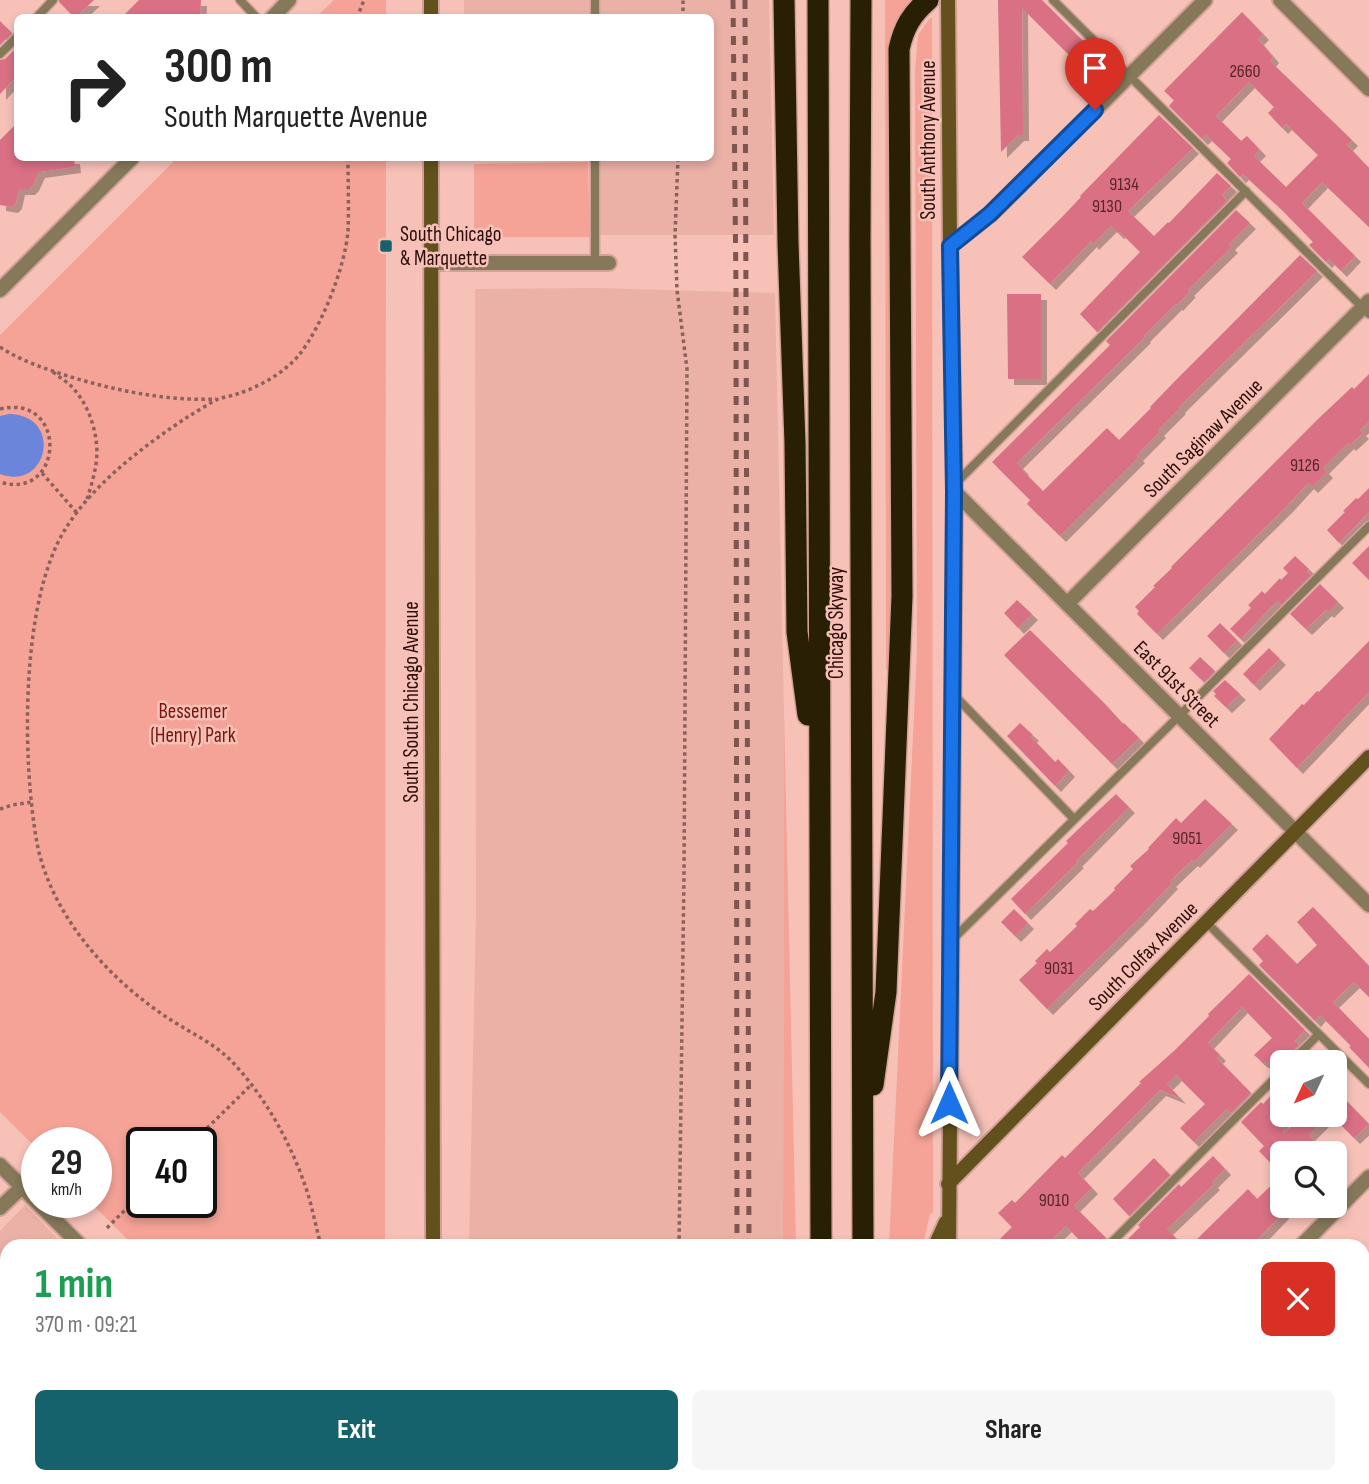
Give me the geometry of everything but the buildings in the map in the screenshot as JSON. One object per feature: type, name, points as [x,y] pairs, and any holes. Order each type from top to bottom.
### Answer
[{"type":"highway","points":[[784,0],[797,632],[819,807]]},
{"type":"highway","name":"Chicago Skyway","points":[[818,0],[821,1239]]},
{"type":"highway","name":"Chicago Skyway","points":[[861,0],[863,1239]]},
{"type":"highway","points":[[862,1156],[886,992],[902,596],[899,49],[909,20],[928,0]]},
{"type":"main road","name":"South Anthony Avenue","points":[[948,0],[954,489],[948,1239]]},
{"type":"main road","name":"South South Chicago Avenue","points":[[431,161],[433,1239]]},
{"type":"main road","name":"South Colfax Avenue","points":[[948,1184],[1369,757]]},
{"type":"main road","points":[[938,1239],[948,1217]]},
{"type":"street","points":[[276,14],[289,0]]},
{"type":"street","points":[[950,246],[990,214],[1205,0]]},
{"type":"street","points":[[1280,0],[1369,89]]},
{"type":"street","points":[[0,290],[129,161]]},
{"type":"street","points":[[431,263],[602,263]]},
{"type":"street","name":"South Saginaw Avenue","points":[[1067,604],[1367,307]]},
{"type":"street","name":"East 91st Street","points":[[954,489],[1369,905]]},
{"type":"street","points":[[0,1165],[21,1185]]},
{"type":"street","points":[[1308,1239],[1369,1177]]},
{"type":"street","points":[[0,1208],[21,1187]]},
{"type":"street","points":[[53,1218],[73,1239]]},
{"type":"lane","points":[[40,14],[54,0]]},
{"type":"lane","points":[[240,0],[253,14]]},
{"type":"lane","points":[[1053,0],[1367,307]]},
{"type":"lane","points":[[0,54],[14,40]]},
{"type":"lane","points":[[595,161],[602,263]]},
{"type":"lane","points":[[954,489],[1246,191]]},
{"type":"lane","points":[[950,941],[1369,526]]},
{"type":"lane","points":[[953,694],[1074,819]]},
{"type":"lane","points":[[1206,922],[1369,1084]]},
{"type":"lane","points":[[1303,1050],[1319,1034]]},
{"type":"lane","points":[[1115,1239],[1270,1083]]},
{"type":"path","points":[[0,347],[12,355],[52,371],[125,392],[195,400],[218,399],[258,385],[298,356],[313,332],[332,290],[343,260],[348,232],[348,161]]},
{"type":"path","points":[[678,161],[675,235],[677,290],[687,369],[679,1239]]},
{"type":"path","points":[[52,371],[73,388],[83,402],[96,438],[97,461],[86,503]]},
{"type":"path","points":[[218,399],[133,457],[108,479],[77,513],[54,552],[42,582],[30,669],[28,726],[32,802],[44,872],[55,898],[71,924],[117,978],[144,1001],[218,1049],[236,1065],[261,1098],[290,1150],[306,1189],[319,1239]]},
{"type":"path","points":[[0,409],[19,407],[36,415],[48,429],[51,447],[50,456],[41,472],[24,483],[14,485],[0,482]]},
{"type":"path","points":[[41,472],[77,513]]},
{"type":"path","points":[[0,809],[32,802]]},
{"type":"path","points":[[208,1127],[251,1085]]},
{"type":"path","points":[[107,1228],[126,1209]]},
{"type":"shaded area","points":[[464,0],[769,0],[774,235],[600,235],[600,161],[714,161],[714,14],[464,14]]},
{"type":"shaded area","points":[[596,288],[775,293],[784,712],[783,1239],[469,1239],[476,912],[475,289]]},
{"type":"shaded area","points":[[21,1209],[21,1218],[38,1218],[58,1239],[0,1239],[0,1231]]},
{"type":"green space","points":[[334,0],[386,0],[386,14],[319,14]]},
{"type":"green space","points":[[885,0],[913,0],[898,20],[890,45],[890,669],[886,669]]},
{"type":"green space","points":[[932,18],[933,1213],[930,1214],[924,1239],[889,1239],[917,651],[915,70],[918,35]]},
{"type":"green space","name":"Bessemer (Henry) Park","points":[[174,161],[386,161],[385,1239],[127,1239],[106,1218],[112,1218],[112,1127],[21,1127],[21,1133],[0,1112],[0,335]]},
{"type":"green space","points":[[588,162],[590,237],[474,237],[474,164]]},
{"type":"green space","points":[[784,712],[796,1239],[783,1239]]},
{"type":"water","points":[[9,414],[26,418],[38,426],[43,438],[43,451],[38,463],[29,472],[16,477],[0,474],[0,416]]},
{"type":"railway","points":[[733,0],[737,1239]]},
{"type":"railway","points":[[745,0],[749,1239]]},
{"type":"place","name":"South Chicago & Marquette","points":[[386,246]]},
{"type":"route","points":[[949,1103],[954,492],[950,246],[990,214],[1095,110]]}]
